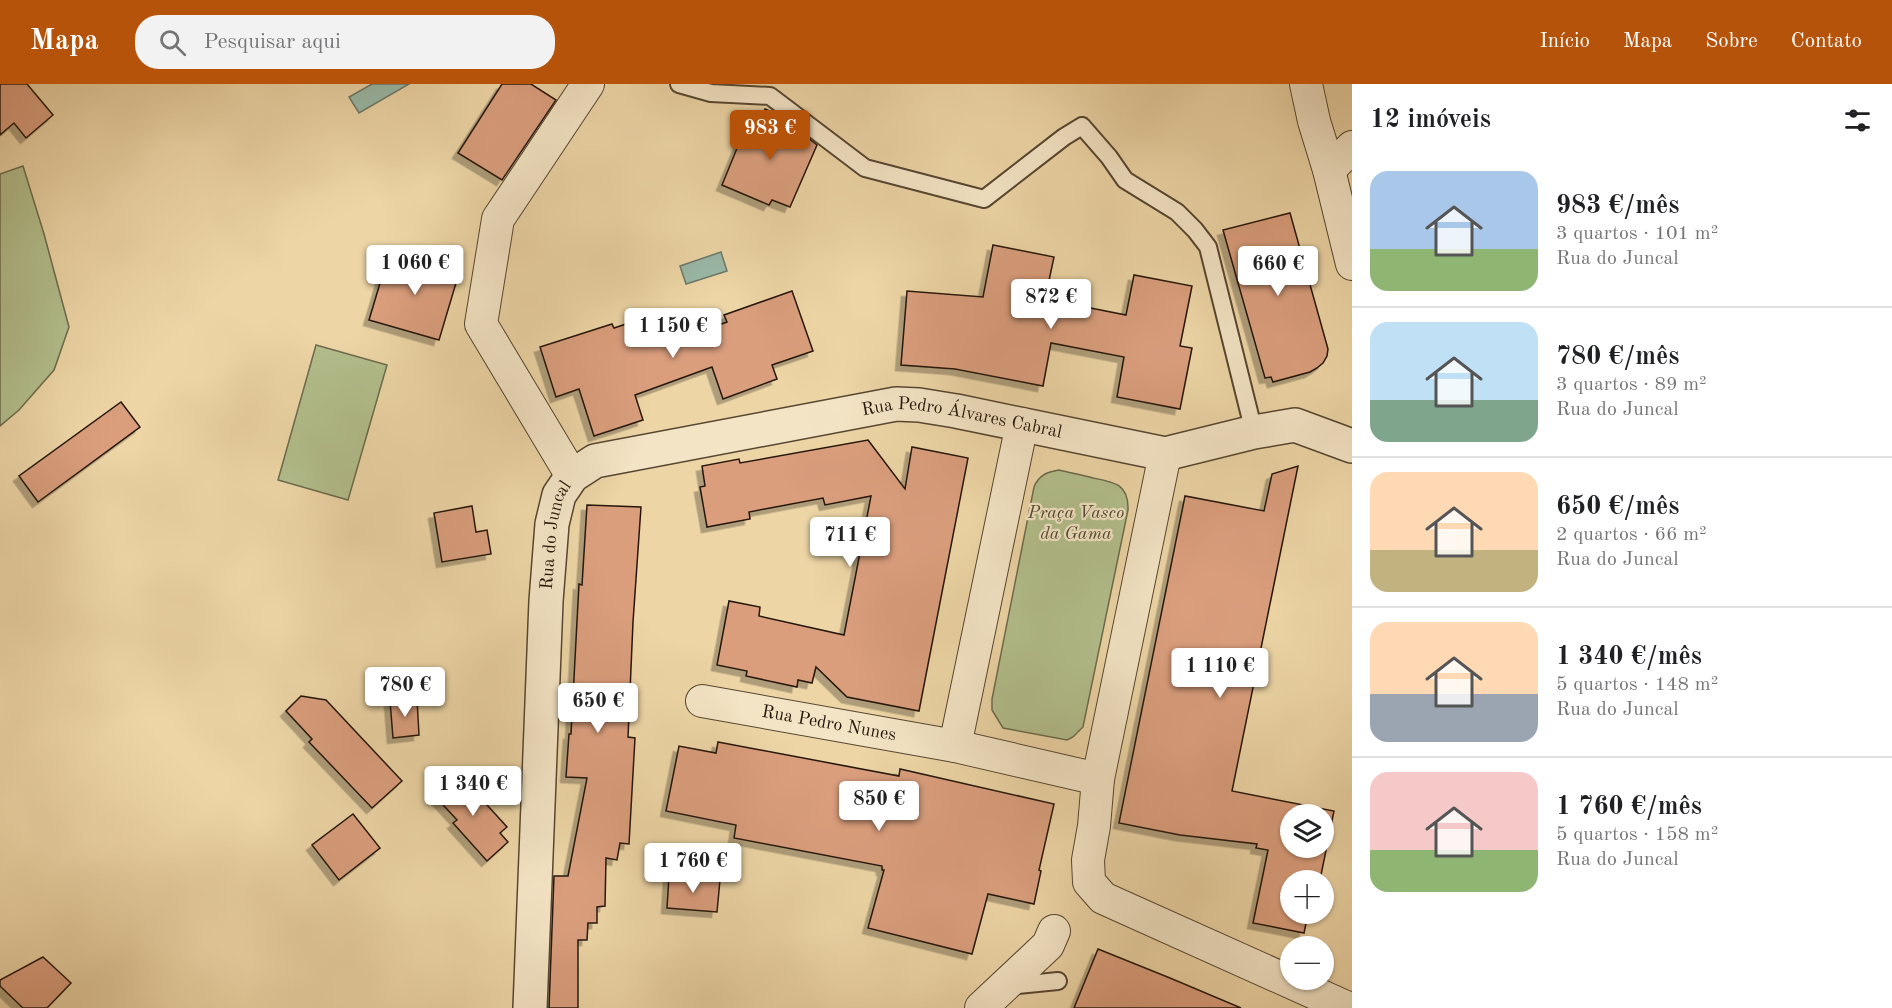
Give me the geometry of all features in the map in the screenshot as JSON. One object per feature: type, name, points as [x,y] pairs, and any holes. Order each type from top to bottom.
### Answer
[{"type":"street","name":"Rua do Juncal","points":[[530,1008],[551,535],[559,495],[572,476],[481,324],[498,219],[588,84]]},
{"type":"street","points":[[1306,84],[1352,264]]},
{"type":"street","points":[[1329,170],[1352,147]]},
{"type":"street","name":"Rua Pedro Álvares Cabral","points":[[572,476],[595,461],[896,404],[919,405],[1022,424],[1165,454],[1254,432],[1295,425],[1352,446]]},
{"type":"street","points":[[1022,424],[955,746],[1098,779]]},
{"type":"street","points":[[1165,454],[1098,779],[1088,860],[1089,882],[1103,898],[1348,1008],[1352,990]]},
{"type":"street","name":"Rua Pedro Nunes","points":[[702,701],[955,746]]},
{"type":"street","points":[[981,1008],[1048,945],[1054,931]]},
{"type":"lane","points":[[679,84],[711,93],[770,96],[865,168],[984,199],[1064,137],[1082,126],[1103,149],[1125,180],[1177,212],[1208,247],[1254,432]]},
{"type":"lane","points":[[1004,986],[1058,981]]},
{"type":"green space","points":[[23,166],[69,327],[54,370],[19,410],[0,426],[0,174]]},
{"type":"green space","points":[[316,345],[387,365],[348,500],[278,480]]},
{"type":"green space","name":"Praça Vasco da Gama","points":[[1059,470],[1114,483],[1123,490],[1128,501],[1083,727],[1067,740],[1003,728],[992,710],[992,699],[1034,487],[1044,475]]},
{"type":"shaded area","points":[[372,84],[409,84],[359,113],[349,97]]},
{"type":"shaded area","points":[[721,252],[727,271],[686,284],[680,266]]},
{"type":"building","points":[[0,84],[27,84],[53,115],[26,138],[14,123],[0,135]]},
{"type":"building","points":[[502,84],[531,84],[556,100],[502,180],[458,153]]},
{"type":"building","points":[[765,109],[789,123],[786,129],[808,138],[817,145],[790,207],[772,200],[769,205],[722,185],[751,114],[761,118]]},
{"type":"building","points":[[1290,213],[1328,349],[1323,363],[1317,368],[1273,382],[1271,377],[1265,378],[1223,230]]},
{"type":"building","points":[[993,245],[1054,257],[1045,299],[1126,315],[1134,275],[1192,286],[1180,346],[1192,348],[1180,409],[1117,397],[1124,357],[1051,343],[1043,386],[955,369],[901,365],[907,291],[983,297]]},
{"type":"building","points":[[415,249],[448,259],[442,279],[456,283],[439,340],[369,320],[386,263],[409,269]]},
{"type":"building","points":[[792,291],[813,351],[772,365],[777,379],[723,399],[712,367],[635,395],[643,420],[594,436],[579,389],[556,397],[540,347],[612,324],[614,328],[656,314],[666,344],[727,322],[724,315]]},
{"type":"building","points":[[121,402],[140,427],[38,502],[19,476]]},
{"type":"building","points":[[868,440],[905,489],[912,447],[968,458],[919,711],[847,697],[816,667],[812,683],[798,680],[797,687],[746,676],[747,671],[717,665],[729,601],[760,607],[759,616],[844,635],[871,496],[825,505],[823,498],[749,512],[750,519],[707,527],[700,487],[705,486],[702,466],[739,459],[740,463]]},
{"type":"building","points":[[1298,466],[1232,791],[1298,804],[1280,804],[1280,858],[1324,858],[1322,870],[1280,870],[1280,924],[1306,924],[1304,933],[1253,923],[1268,850],[1256,848],[1257,844],[1180,835],[1119,823],[1185,496],[1264,511],[1272,474]]},
{"type":"building","points":[[587,505],[641,507],[628,737],[635,738],[629,844],[620,843],[617,860],[606,858],[605,906],[597,907],[597,923],[588,923],[587,940],[578,940],[578,1008],[549,1008],[554,876],[568,876],[587,778],[566,777],[569,734],[571,734],[579,584],[582,585]]},
{"type":"building","points":[[472,506],[476,532],[487,530],[491,554],[442,562],[434,513]]},
{"type":"building","points":[[301,696],[326,700],[402,781],[372,808],[309,742],[312,739],[286,711]]},
{"type":"building","points":[[417,699],[419,735],[393,738],[390,701]]},
{"type":"building","points":[[718,742],[899,776],[900,769],[1054,804],[1034,904],[988,894],[972,954],[868,928],[884,870],[882,866],[734,838],[736,825],[666,811],[679,746],[716,753]]},
{"type":"building","points":[[458,773],[507,827],[500,833],[508,842],[487,861],[453,823],[457,820],[433,794]]},
{"type":"building","points":[[353,814],[380,848],[339,880],[312,845]]},
{"type":"building","points":[[669,876],[720,880],[717,912],[667,908]]},
{"type":"building","points":[[1098,949],[1170,978],[1241,1008],[1074,1008]]},
{"type":"building","points":[[43,957],[71,983],[47,1008],[23,1008],[0,986],[0,980]]}]
